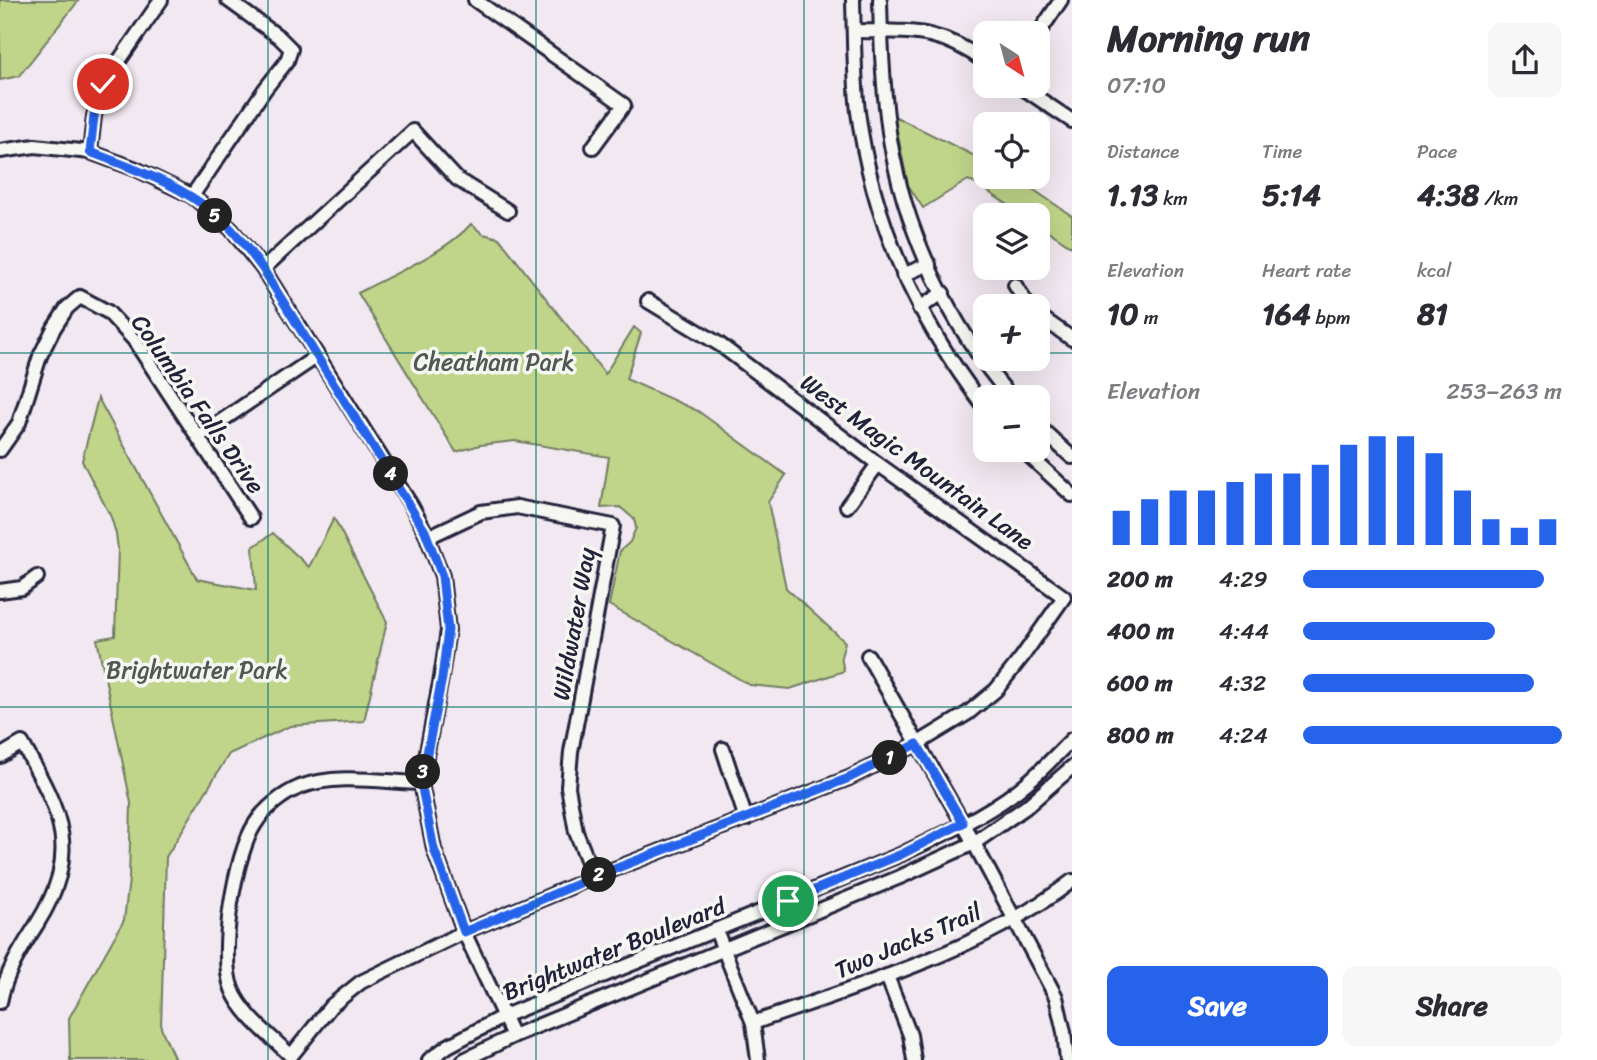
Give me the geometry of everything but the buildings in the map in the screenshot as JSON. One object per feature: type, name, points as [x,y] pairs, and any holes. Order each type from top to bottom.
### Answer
[{"type":"street","points":[[90,152],[94,116],[103,84],[161,0]]},
{"type":"street","points":[[192,196],[287,61],[291,49],[279,37],[228,0]]},
{"type":"street","points":[[475,0],[624,106],[593,147]]},
{"type":"street","points":[[853,0],[855,77],[863,138],[883,222],[919,308],[956,370],[973,392]]},
{"type":"street","points":[[880,0],[885,96],[891,141],[901,184],[929,264],[943,293],[974,348],[1003,385]]},
{"type":"street","points":[[1047,21],[1061,0]]},
{"type":"street","points":[[854,31],[938,35],[973,54]]},
{"type":"street","points":[[1038,98],[1072,121]]},
{"type":"street","points":[[263,269],[413,131],[457,179],[508,211]]},
{"type":"street","points":[[0,151],[35,146],[90,152],[136,169],[192,196],[231,229],[263,269],[411,505],[428,537],[442,576],[448,630],[442,678],[421,783],[434,849],[464,932],[513,1036]]},
{"type":"street","points":[[903,275],[929,264]]},
{"type":"street","points":[[1015,285],[1021,294]]},
{"type":"street","points":[[919,308],[943,293]]},
{"type":"street","name":"Columbia Falls Drive","points":[[0,450],[19,422],[40,356],[54,328],[67,308],[80,297],[108,312],[134,340],[251,518]]},
{"type":"street","name":"West Magic Mountain Lane","points":[[421,783],[326,780],[299,788],[277,800],[255,823],[241,855],[227,931],[226,962],[232,989],[245,1010],[291,1056],[331,1006],[361,982],[464,932],[594,877],[849,778],[917,744],[968,713],[996,690],[1064,597],[878,464],[719,344],[648,301]]},
{"type":"street","points":[[1050,323],[1072,339]]},
{"type":"street","points":[[199,436],[316,357]]},
{"type":"street","points":[[1050,437],[1072,457]]},
{"type":"street","points":[[1036,462],[1072,495]]},
{"type":"street","points":[[847,506],[878,464]]},
{"type":"street","name":"Wildwater Way","points":[[428,537],[481,512],[517,507],[613,526],[571,752],[568,787],[576,831],[594,877]]},
{"type":"street","points":[[0,591],[22,588],[37,577]]},
{"type":"street","points":[[868,656],[963,823],[1056,996],[1064,1032],[1066,1060]]},
{"type":"street","name":"Brightwater Boulevard","points":[[429,1060],[448,1046],[504,1016],[902,854],[1001,801],[1028,782],[1072,739]]},
{"type":"street","points":[[0,756],[22,743],[58,812],[63,838],[63,856],[55,891],[12,964],[0,1002]]},
{"type":"street","points":[[723,749],[746,819]]},
{"type":"street","name":"Brightwater Boulevard","points":[[464,1060],[513,1036],[900,877],[974,843],[1026,807],[1072,767]]},
{"type":"street","name":"Two Jacks Trail","points":[[753,1023],[887,976],[952,949],[1015,918],[1055,895],[1072,881]]},
{"type":"street","points":[[716,930],[753,1023],[758,1060]]},
{"type":"street","points":[[887,976],[911,1035],[914,1060]]},
{"type":"green space","points":[[0,0],[79,0],[19,76],[0,80]]},
{"type":"green space","points":[[894,116],[973,155],[973,182],[968,180],[923,208],[908,185]]},
{"type":"green space","points":[[984,189],[1033,189],[1072,216],[1072,247],[1050,232],[1050,203],[1005,203]]},
{"type":"green space","name":"Cheatham Park","points":[[471,224],[483,234],[499,238],[605,374],[634,327],[641,333],[626,379],[698,411],[786,475],[768,502],[786,588],[845,642],[841,657],[844,671],[790,689],[750,685],[609,605],[620,551],[630,542],[636,528],[634,519],[620,507],[601,508],[609,457],[515,441],[480,445],[456,452],[358,293],[448,244]]},
{"type":"green space","name":"Brightwater Park","points":[[98,398],[197,579],[256,590],[253,547],[273,533],[309,567],[334,518],[387,622],[364,721],[290,726],[229,754],[166,857],[161,1028],[175,1060],[70,1060],[69,1018],[124,920],[129,880],[131,803],[97,639],[115,636],[118,549],[111,517],[82,461]]},
{"type":"route","points":[[103,84],[94,116],[90,152],[136,169],[192,196],[231,229],[263,269],[425,531],[442,576],[448,630],[442,678],[421,783],[434,849],[464,932],[594,877],[849,778],[917,744],[963,823],[902,854],[788,901]]}]
